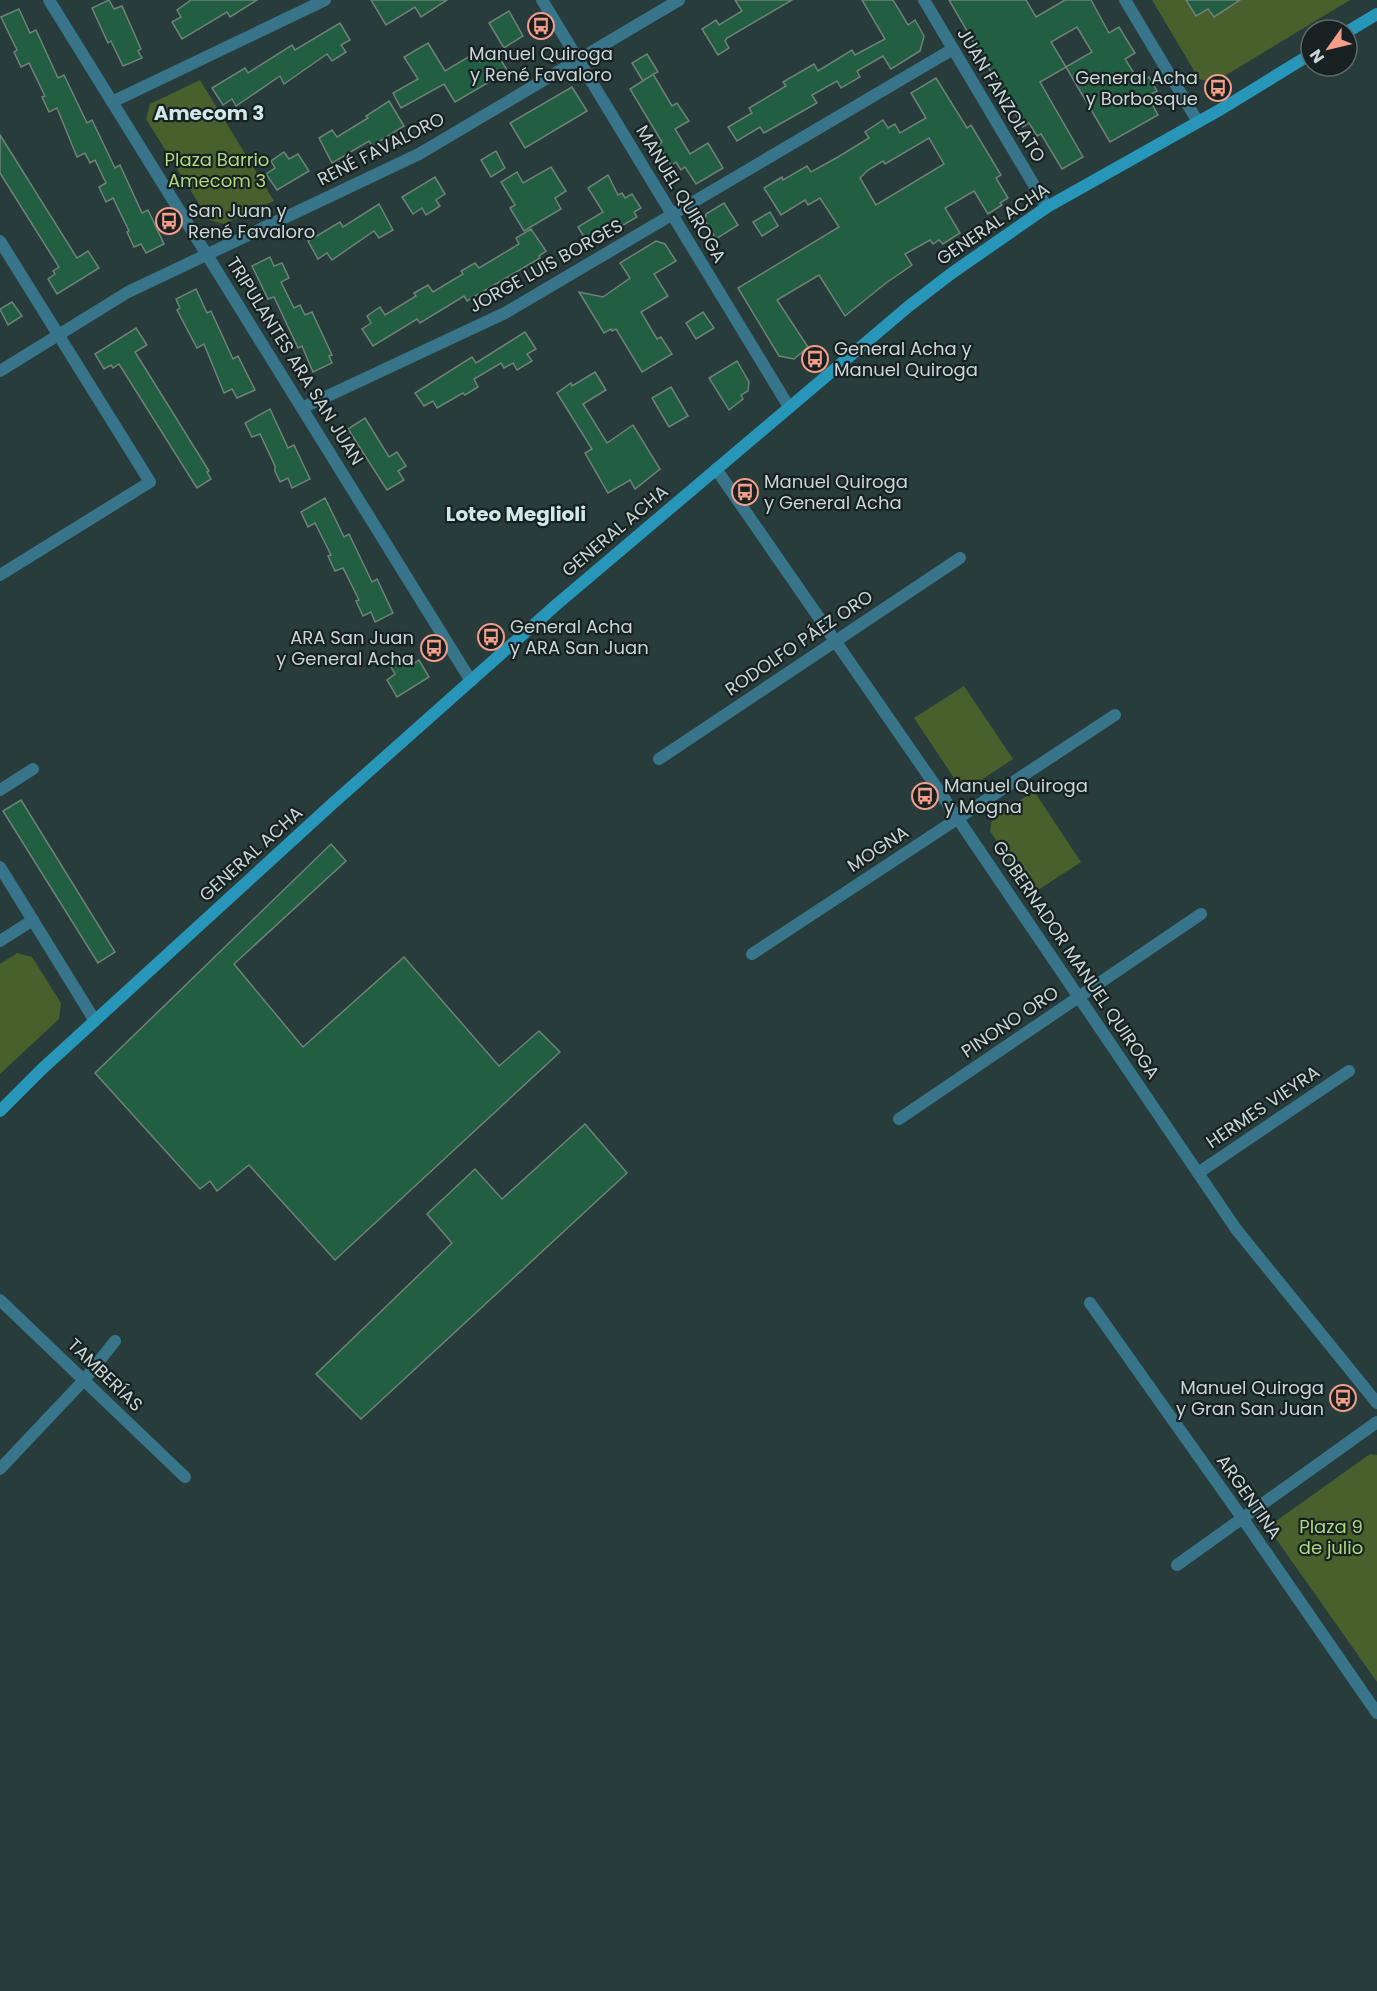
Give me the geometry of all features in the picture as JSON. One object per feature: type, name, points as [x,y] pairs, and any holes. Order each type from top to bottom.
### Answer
[{"type":"main road","points":[[1359,25],[1377,14]]},
{"type":"main road","name":"GENERAL ACHA","points":[[0,1111],[331,805],[565,597],[943,279],[1047,207],[1198,122],[1299,61]]},
{"type":"street","name":"TRIPULANTES ARA SAN JUAN","points":[[50,0],[471,681]]},
{"type":"street","points":[[112,102],[325,0]]},
{"type":"street","name":"MANUEL QUIROGA","points":[[542,0],[789,407]]},
{"type":"street","name":"RENÉ FAVALORO","points":[[0,371],[128,292],[419,154],[679,0]]},
{"type":"street","name":"JUAN FANZOLATO","points":[[924,0],[1047,207]]},
{"type":"street","points":[[1125,0],[1198,122]]},
{"type":"street","name":"JORGE LUIS BORGES","points":[[302,408],[505,313],[953,49]]},
{"type":"street","points":[[0,241],[150,482],[0,574]]},
{"type":"street","name":"GOBERNADOR MANUEL QUIROGA","points":[[716,469],[958,818],[1236,1229],[1377,1403]]},
{"type":"street","name":"RODOLFO PÁEZ ORO","points":[[659,759],[960,558]]},
{"type":"street","name":"MOGNA","points":[[752,954],[1114,715]]},
{"type":"street","points":[[0,790],[33,769]]},
{"type":"street","points":[[0,867],[95,1021]]},
{"type":"street","name":"PINONO ORO","points":[[899,1119],[1201,914]]},
{"type":"street","points":[[0,941],[33,920]]},
{"type":"street","name":"HERMES VIEYRA","points":[[1198,1173],[1349,1071]]},
{"type":"street","name":"TAMBERÍAS","points":[[0,1300],[184,1477]]},
{"type":"street","name":"ARGENTINA","points":[[1090,1303],[1377,1713]]},
{"type":"street","points":[[0,1469],[84,1380],[115,1341]]},
{"type":"street","points":[[1177,1565],[1377,1422]]},
{"type":"green space","points":[[1152,0],[1350,0],[1320,18],[1299,18],[1299,31],[1213,83],[1199,79]]},
{"type":"green space","name":"Plaza Barrio Amecom 3","points":[[200,80],[274,201],[224,224],[209,220],[146,119],[150,104]]},
{"type":"green space","points":[[964,686],[1013,759],[969,788],[958,784],[914,718]]},
{"type":"green space","points":[[1034,791],[1081,862],[1032,894],[990,831],[992,819]]},
{"type":"green space","points":[[17,953],[32,957],[61,1003],[59,1019],[0,1074],[0,964]]},
{"type":"green space","name":"Plaza 9 de julio","points":[[1370,1454],[1377,1455],[1377,1682],[1274,1536],[1276,1521]]},
{"type":"building","points":[[109,0],[114,9],[122,6],[141,49],[138,51],[142,58],[123,66],[111,41],[108,43],[92,8]]},
{"type":"building","points":[[191,0],[257,0],[230,17],[227,12],[182,39],[172,22],[181,17],[177,10]]},
{"type":"building","points":[[371,0],[447,0],[421,17],[415,7],[386,25]]},
{"type":"building","points":[[735,0],[792,0],[727,38],[725,41],[729,48],[718,55],[702,29],[716,20],[719,25],[742,11]]},
{"type":"building","points":[[862,0],[893,0],[908,25],[915,20],[924,36],[920,51],[891,69],[883,56],[857,71],[860,77],[841,88],[837,81],[812,95],[817,103],[764,133],[760,127],[737,141],[728,127],[752,113],[749,108],[786,86],[783,82],[814,64],[818,71],[852,50],[855,55],[885,39]]},
{"type":"building","points":[[949,0],[1026,0],[1036,17],[1065,0],[1091,0],[1109,33],[1119,27],[1135,53],[1125,59],[1140,83],[1149,77],[1157,91],[1148,96],[1158,115],[1110,142],[1066,67],[1040,82],[1083,157],[1062,169],[1041,134],[1037,136],[1029,123],[1023,127]],"holes":[[[1077,27],[1092,52],[1066,67],[1051,42]]]},
{"type":"building","points":[[1186,0],[1240,0],[1214,17],[1208,9],[1196,16]]},
{"type":"building","points":[[19,9],[30,33],[36,30],[58,78],[64,75],[87,123],[92,120],[115,168],[120,165],[142,213],[148,210],[164,244],[146,253],[141,244],[134,247],[113,198],[106,202],[99,187],[106,183],[95,160],[90,163],[85,153],[77,157],[57,108],[49,112],[42,97],[45,96],[29,63],[21,67],[14,52],[17,50],[1,17]]},
{"type":"building","points":[[509,11],[523,36],[504,48],[489,23]]},
{"type":"building","points":[[340,23],[350,40],[341,45],[346,52],[332,61],[327,54],[284,84],[280,76],[236,106],[232,99],[223,105],[212,88],[245,68],[248,73],[292,45],[295,50]]},
{"type":"building","points":[[428,43],[445,71],[475,53],[480,62],[496,53],[508,71],[455,102],[444,84],[401,108],[393,93],[418,79],[404,57]]},
{"type":"building","points":[[647,54],[658,72],[653,74],[672,106],[677,103],[689,121],[675,129],[690,154],[708,143],[723,168],[696,184],[685,167],[681,170],[676,162],[671,166],[658,145],[662,142],[630,89],[643,81],[632,63]]},
{"type":"building","points":[[936,78],[967,128],[971,125],[1001,175],[996,178],[1008,198],[988,214],[974,191],[945,208],[960,233],[943,244],[939,240],[933,244],[930,240],[905,254],[912,265],[845,316],[819,275],[777,300],[808,347],[794,359],[779,356],[738,288],[839,227],[820,198],[808,205],[805,200],[781,215],[764,188],[807,166],[811,172],[838,157],[869,138],[865,132],[883,120],[888,128],[895,124],[900,133],[926,118],[911,93]],"holes":[[[929,138],[944,164],[876,205],[860,178],[883,161],[885,164]]]},
{"type":"building","points":[[572,87],[587,111],[525,148],[510,123]]},
{"type":"building","points":[[389,101],[404,126],[372,146],[369,141],[332,163],[319,138],[332,130],[337,137],[368,118],[366,116]]},
{"type":"building","points":[[0,135],[77,258],[88,251],[99,268],[57,294],[48,279],[59,267],[0,173]]},
{"type":"building","points":[[496,151],[505,168],[491,177],[481,160]]},
{"type":"building","points":[[284,152],[289,159],[298,154],[309,171],[277,190],[266,174],[275,168],[271,161]]},
{"type":"building","points":[[551,167],[566,191],[555,198],[561,209],[524,231],[510,208],[515,205],[501,182],[517,172],[523,183]]},
{"type":"building","points":[[608,175],[618,195],[622,193],[625,198],[632,194],[641,208],[634,212],[637,217],[589,245],[578,227],[603,212],[588,188]]},
{"type":"building","points":[[435,177],[445,194],[436,200],[440,206],[426,215],[422,208],[413,214],[402,197]]},
{"type":"building","points":[[724,203],[738,225],[716,239],[705,221],[706,214]]},
{"type":"building","points":[[379,204],[393,230],[379,238],[374,231],[332,260],[327,253],[318,259],[308,241],[340,222],[343,227]]},
{"type":"building","points":[[770,212],[778,226],[762,236],[753,222]]},
{"type":"building","points":[[531,229],[546,251],[539,256],[540,258],[467,301],[464,296],[420,323],[417,319],[373,346],[362,329],[371,323],[367,316],[380,307],[385,315],[416,296],[414,293],[428,285],[433,292],[463,274],[461,271],[475,263],[479,268],[519,244],[516,238]]},
{"type":"building","points":[[656,241],[665,244],[676,261],[654,274],[668,296],[641,312],[657,339],[661,337],[672,354],[642,372],[616,329],[604,333],[579,292],[603,297],[630,278],[620,263]]},
{"type":"building","points":[[270,257],[274,266],[282,263],[289,278],[281,282],[294,308],[300,305],[305,315],[312,312],[332,355],[329,356],[332,363],[313,372],[302,346],[298,348],[274,297],[268,299],[252,266]]},
{"type":"building","points":[[196,289],[207,313],[211,311],[233,359],[238,356],[255,390],[237,398],[232,389],[224,393],[204,344],[197,348],[177,310],[180,308],[176,299]]},
{"type":"building","points":[[12,302],[22,316],[8,325],[0,309]]},
{"type":"building","points":[[703,312],[714,328],[696,339],[686,323]]},
{"type":"building","points":[[136,328],[147,345],[135,352],[209,471],[207,472],[211,479],[197,488],[119,364],[113,368],[111,365],[104,369],[95,354]]},
{"type":"building","points":[[525,332],[536,349],[527,354],[532,361],[517,370],[513,363],[504,368],[501,363],[474,379],[478,387],[437,408],[433,401],[424,406],[415,393],[472,357],[476,363]]},
{"type":"building","points":[[737,361],[749,382],[748,391],[741,395],[743,399],[729,410],[709,378]]},
{"type":"building","points":[[595,372],[606,390],[583,404],[607,443],[633,425],[660,469],[635,489],[630,480],[608,493],[585,453],[592,449],[557,393],[571,383],[572,386]]},
{"type":"building","points":[[671,387],[688,416],[669,427],[652,398]]},
{"type":"building","points":[[270,409],[288,448],[294,445],[310,479],[292,488],[288,478],[280,482],[260,434],[252,437],[245,423]]},
{"type":"building","points":[[365,418],[389,457],[397,452],[406,466],[398,471],[404,480],[387,490],[348,429]]},
{"type":"building","points":[[325,498],[344,537],[349,534],[372,582],[377,579],[393,613],[375,622],[371,612],[363,616],[356,601],[359,600],[343,568],[335,571],[328,556],[331,555],[315,523],[308,527],[301,512]]},
{"type":"building","points":[[405,658],[410,666],[419,660],[429,677],[397,697],[387,680],[395,674],[391,667]]},
{"type":"building","points":[[21,800],[115,952],[98,963],[3,811]]},
{"type":"building","points":[[331,844],[346,861],[234,964],[303,1047],[404,957],[499,1066],[539,1031],[560,1052],[335,1260],[249,1165],[217,1191],[210,1181],[200,1189],[95,1073]]},
{"type":"building","points":[[585,1124],[627,1173],[361,1419],[316,1374],[452,1243],[427,1214],[475,1169],[502,1199]]},
{"type":"place","name":"Manuel Quiroga y René Favaloro","points":[[541,26]]},
{"type":"place","name":"General Acha y Borbosque","points":[[1218,88]]},
{"type":"place","name":"San Juan y René Favaloro","points":[[169,221]]},
{"type":"place","name":"General Acha y Manuel Quiroga","points":[[815,359]]},
{"type":"place","name":"Manuel Quiroga y General Acha","points":[[745,492]]},
{"type":"place","name":"General Acha y ARA San Juan","points":[[491,637]]},
{"type":"place","name":"ARA San Juan y General Acha","points":[[434,648]]},
{"type":"place","name":"Manuel Quiroga y Mogna","points":[[925,796]]},
{"type":"place","name":"Manuel Quiroga y Gran San Juan","points":[[1343,1398]]},
{"type":"district","name":"Amecom 3","points":[[209,113]]},
{"type":"district","name":"Loteo Meglioli","points":[[516,514]]}]
